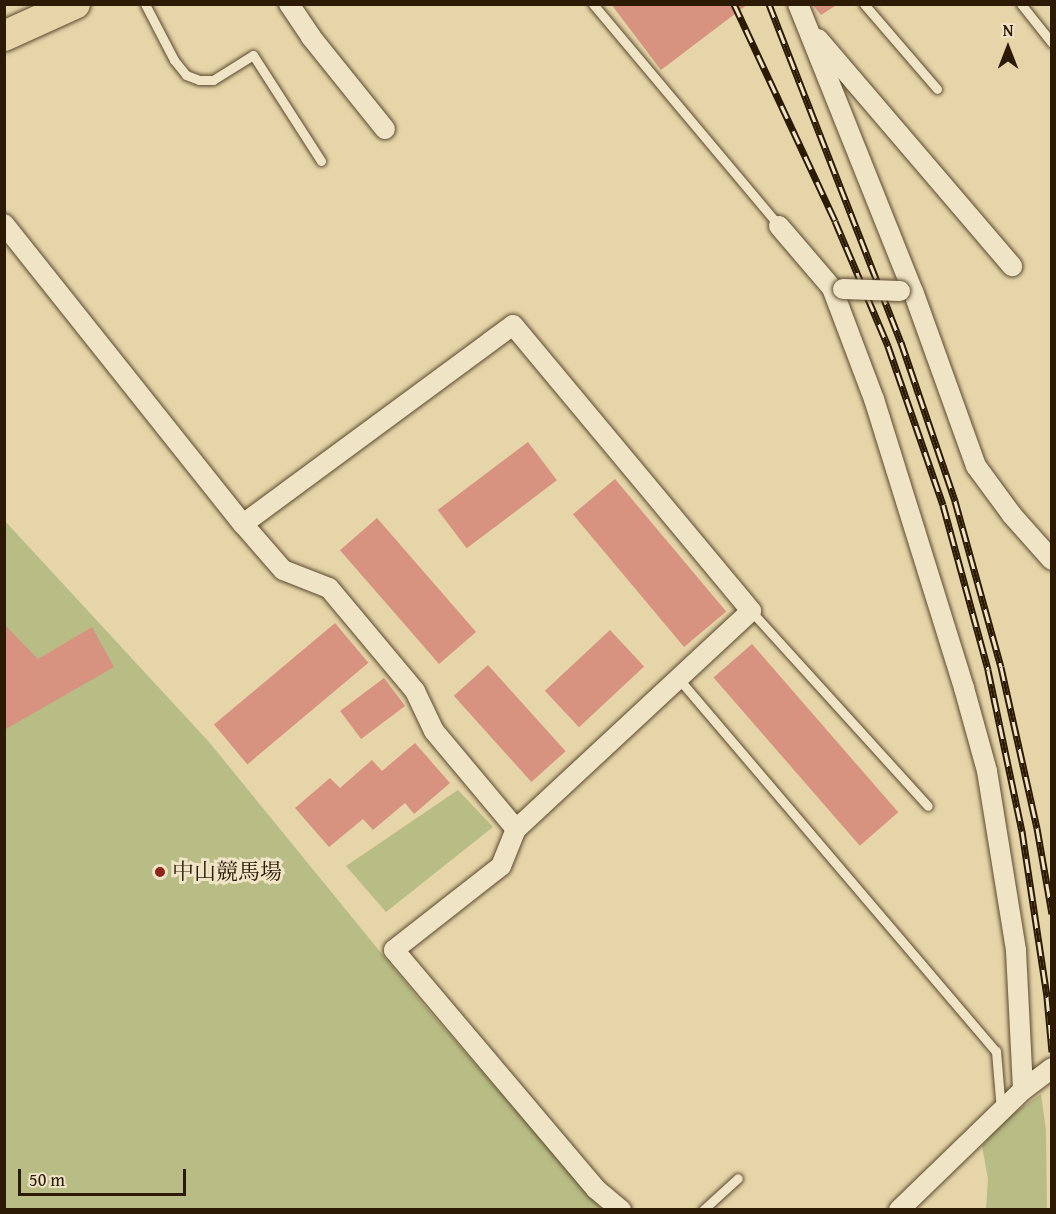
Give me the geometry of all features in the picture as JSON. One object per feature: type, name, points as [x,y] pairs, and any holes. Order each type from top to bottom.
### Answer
[{"type":"main road","points":[[4,36],[75,4]]},
{"type":"street","points":[[289,4],[311,37],[385,129]]},
{"type":"street","points":[[798,4],[976,466],[1012,515],[1052,560]]},
{"type":"street","points":[[807,25],[1012,266]]},
{"type":"street","points":[[4,224],[243,524],[283,570],[329,588],[415,692],[434,731],[516,829]]},
{"type":"street","points":[[779,226],[837,289],[894,459],[987,771],[1037,1079],[899,1209]]},
{"type":"street","points":[[837,289],[907,291]]},
{"type":"street","points":[[243,524],[513,325],[751,611],[516,829],[501,866],[394,950],[596,1189],[621,1209]]},
{"type":"lane","points":[[145,4],[174,60],[186,75],[199,80],[213,80],[253,55],[321,161]]},
{"type":"lane","points":[[593,4],[779,226]]},
{"type":"lane","points":[[864,4],[937,89]]},
{"type":"lane","points":[[1021,4],[1052,43]]},
{"type":"lane","points":[[751,611],[928,806]]},
{"type":"lane","points":[[678,678],[996,1051],[1001,1111]]},
{"type":"lane","points":[[703,1209],[738,1178]]},
{"type":"green space","name":"中山競馬場","points":[[4,520],[209,742],[422,1003],[602,1209],[5,1209]]},
{"type":"green space","points":[[458,790],[493,827],[386,912],[346,866]]},
{"type":"green space","points":[[1041,1094],[1046,1130],[1047,1209],[986,1209],[988,1179],[982,1146],[1003,1121]]},
{"type":"building","points":[[611,4],[748,4],[661,70]]},
{"type":"building","points":[[812,4],[835,4],[835,6],[821,15]]},
{"type":"building","points":[[528,442],[557,480],[467,548],[438,510]]},
{"type":"building","points":[[615,479],[726,612],[684,647],[573,514]]},
{"type":"building","points":[[377,518],[476,632],[439,664],[340,550]]},
{"type":"building","points":[[335,623],[368,663],[247,764],[214,725]]},
{"type":"building","points":[[4,624],[38,659],[92,627],[114,667],[4,730]]},
{"type":"building","points":[[610,630],[644,667],[579,727],[545,691]]},
{"type":"building","points":[[752,644],[898,812],[860,846],[714,677]]},
{"type":"building","points":[[488,665],[566,751],[531,782],[454,696]]},
{"type":"building","points":[[384,678],[405,706],[361,739],[340,711]]},
{"type":"building","points":[[415,743],[450,783],[414,814],[405,803],[373,830],[363,819],[329,847],[295,808],[330,778],[340,788],[372,760],[382,771]]},
{"type":"railway","points":[[734,4],[835,221],[888,346],[943,505],[988,670],[1022,831],[1047,997],[1052,1052]]},
{"type":"railway","points":[[769,4],[901,342],[955,501],[1001,667],[1037,828],[1052,914]]},
{"type":"place","name":"中山競馬場","points":[[160,872]]}]
